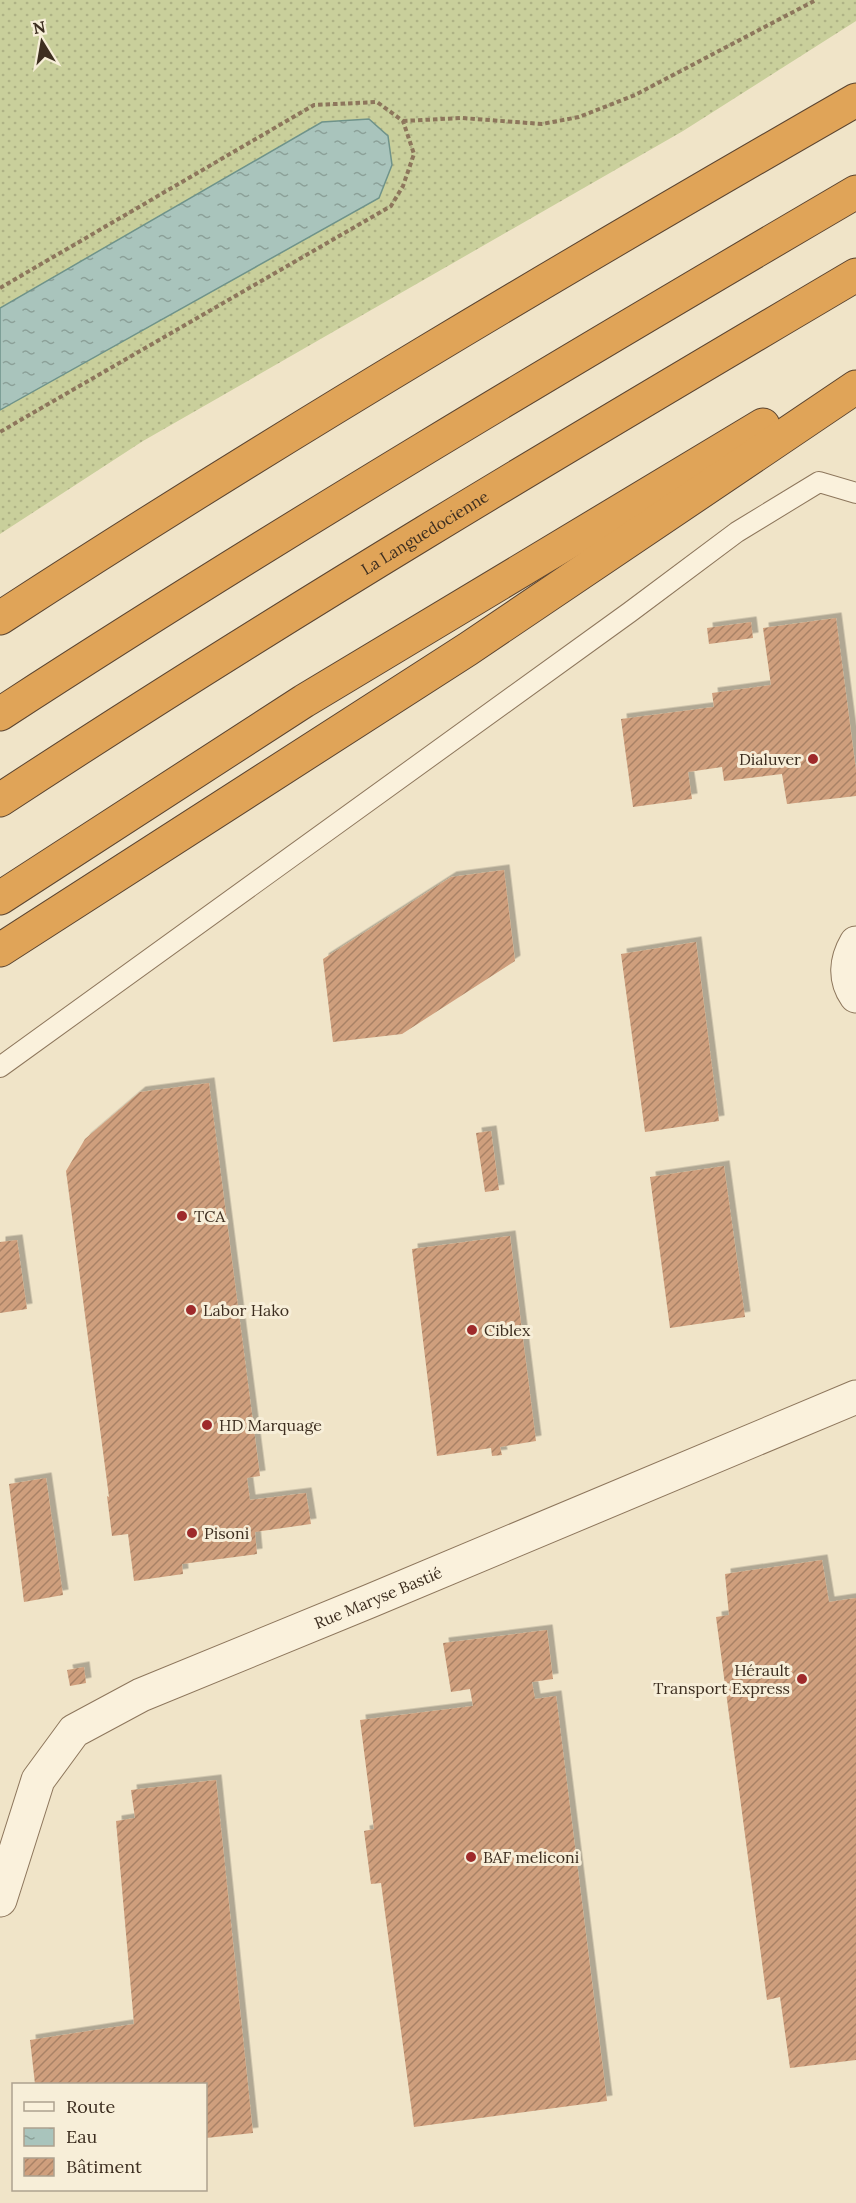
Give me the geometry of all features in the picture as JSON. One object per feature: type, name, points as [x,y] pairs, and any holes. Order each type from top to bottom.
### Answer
[{"type":"highway","points":[[0,618],[412,360],[628,231],[856,100]]},
{"type":"highway","points":[[0,714],[186,595],[474,418],[856,192]]},
{"type":"highway","name":"La Languedocienne","points":[[0,800],[257,636],[540,461],[856,275]]},
{"type":"highway","points":[[0,898],[304,701],[856,369]]},
{"type":"highway","points":[[0,950],[468,649],[856,387]]},
{"type":"highway","points":[[0,611],[69,573]]},
{"type":"street","points":[[856,943],[849,959],[848,975],[856,996]]},
{"type":"street","name":"Rue Maryse Bastié","points":[[0,1900],[38,1780],[74,1731],[141,1695],[856,1397]]},
{"type":"lane","points":[[0,1067],[621,619],[737,532],[819,482],[856,493]]},
{"type":"path","points":[[403,121],[462,118],[542,124],[579,117],[635,95],[816,0]]},
{"type":"path","points":[[0,288],[314,105],[377,102],[403,121],[414,154],[402,186],[391,206],[0,432]]},
{"type":"green space","points":[[0,0],[856,0],[856,21],[683,131],[143,441],[0,534]]},
{"type":"water","points":[[369,119],[388,136],[392,165],[379,198],[0,410],[0,308],[322,122]]},
{"type":"building","points":[[836,618],[856,770],[856,796],[787,804],[782,774],[724,781],[722,767],[688,772],[692,799],[633,807],[621,719],[714,707],[712,693],[771,685],[763,628]]},
{"type":"building","points":[[751,622],[753,638],[709,644],[707,628]]},
{"type":"building","points":[[504,870],[515,961],[402,1034],[333,1042],[323,959],[451,877]]},
{"type":"building","points":[[696,942],[719,1121],[645,1132],[621,954]]},
{"type":"building","points":[[209,1083],[260,1476],[247,1478],[250,1500],[306,1493],[311,1524],[255,1532],[257,1554],[182,1564],[183,1574],[134,1581],[128,1534],[112,1536],[107,1496],[109,1497],[66,1171],[85,1139],[140,1092]]},
{"type":"building","points":[[491,1131],[499,1190],[485,1192],[476,1133]]},
{"type":"building","points":[[724,1166],[745,1317],[670,1328],[650,1177]]},
{"type":"building","name":"Ciblex","points":[[510,1236],[536,1441],[500,1447],[502,1455],[492,1456],[491,1448],[437,1456],[412,1249]]},
{"type":"building","points":[[17,1240],[27,1309],[0,1313],[0,1242]]},
{"type":"building","points":[[46,1478],[63,1595],[24,1602],[9,1484]]},
{"type":"building","points":[[822,1560],[829,1602],[856,1598],[856,2060],[790,2068],[780,1997],[767,2000],[716,1617],[729,1615],[725,1574]]},
{"type":"building","name":"BAF meliconi","points":[[547,1630],[553,1679],[532,1682],[535,1699],[556,1696],[607,2101],[414,2127],[381,1883],[371,1884],[364,1831],[374,1829],[360,1720],[473,1706],[470,1689],[451,1692],[443,1643]]},
{"type":"building","points":[[84,1667],[86,1683],[70,1686],[67,1670]]},
{"type":"building","points":[[216,1780],[253,2133],[207,2138],[207,2083],[35,2083],[30,2040],[134,2024],[116,1821],[135,1818],[131,1790]]},
{"type":"place","name":"Dialuver","points":[[813,759]]},
{"type":"place","name":"TCA","points":[[182,1216]]},
{"type":"place","name":"Labor Hako","points":[[191,1310]]},
{"type":"place","name":"Ciblex","points":[[472,1330]]},
{"type":"place","name":"HD Marquage","points":[[207,1425]]},
{"type":"place","name":"Pisoni","points":[[192,1533]]},
{"type":"place","name":"Hérault Transport Express","points":[[802,1679]]},
{"type":"place","name":"BAF meliconi","points":[[471,1857]]}]
